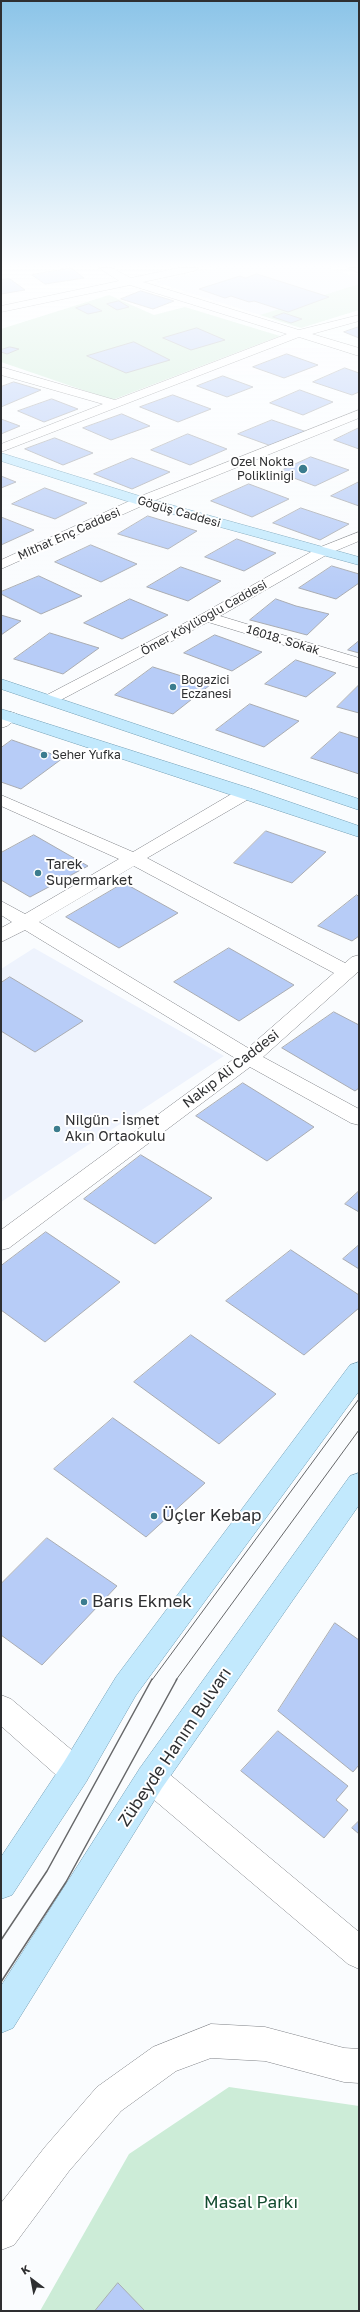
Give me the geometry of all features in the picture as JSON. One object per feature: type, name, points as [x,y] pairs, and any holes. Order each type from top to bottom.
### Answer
[{"type":"main road","name":"Göğüş Caddesi","points":[[1,457],[141,501],[359,561]]},
{"type":"main road","points":[[1,684],[359,805]]},
{"type":"main road","points":[[4,718],[246,793],[359,832]]},
{"type":"main road","points":[[1,1884],[75,1772],[126,1686],[359,1372]]},
{"type":"main road","name":"Zübeyde Hanım Bulvarı","points":[[1,2016],[151,1778],[359,1484]]},
{"type":"street","points":[[18,376],[116,404]]},
{"type":"street","points":[[1,448],[189,376]]},
{"type":"street","name":"Mithat Enç Caddesi","points":[[1,565],[141,501],[359,414]]},
{"type":"street","name":"Ömer Köylüoğlu Caddesi","points":[[49,700],[207,617],[323,552],[359,536]]},
{"type":"street","name":"16018. Sokak","points":[[207,617],[359,663]]},
{"type":"street","points":[[1,936],[246,793]]},
{"type":"street","points":[[1,800],[134,859],[353,966]]},
{"type":"street","points":[[1,907],[249,1058],[359,1118]]},
{"type":"street","name":"Nakıp Ali Caddesi","points":[[1,1242],[249,1058],[353,966]]},
{"type":"street","points":[[1,1708],[75,1772]]},
{"type":"street","points":[[151,1778],[359,1953]]},
{"type":"street","points":[[1,2232],[57,2159],[109,2099],[165,2059],[211,2041],[265,2044],[344,2065],[359,2066]]},
{"type":"shaded area","name":"Nilgün - İsmet Akın Ortaokulu","points":[[34,948],[224,1056],[1,1202],[1,969]]},
{"type":"green space","points":[[42,376],[175,376],[112,400]]},
{"type":"green space","name":"Masal Parkı","points":[[229,2087],[359,2106],[359,2311],[40,2311],[129,2154]]},
{"type":"building","points":[[223,376],[253,387],[227,397],[197,386]]},
{"type":"building","points":[[278,376],[290,376],[284,378]]},
{"type":"building","points":[[327,376],[359,376],[359,392],[352,395],[313,382]]},
{"type":"building","points":[[14,382],[41,390],[1,407],[1,387]]},
{"type":"building","points":[[300,390],[333,402],[303,415],[270,403]]},
{"type":"building","points":[[173,395],[211,409],[178,422],[140,407]]},
{"type":"building","points":[[52,399],[78,409],[44,422],[18,411]]},
{"type":"building","points":[[122,414],[150,426],[111,440],[83,428]]},
{"type":"building","points":[[1,419],[20,426],[1,434]]},
{"type":"building","points":[[272,420],[307,432],[274,447],[238,434]]},
{"type":"building","points":[[359,428],[359,449],[334,440]]},
{"type":"building","points":[[188,434],[227,449],[190,465],[151,450]]},
{"type":"building","points":[[55,438],[93,453],[63,465],[25,449]]},
{"type":"building","points":[[311,457],[349,470],[315,486],[278,472]]},
{"type":"building","points":[[132,458],[170,472],[132,489],[94,474]]},
{"type":"building","points":[[1,476],[16,482],[1,488]]},
{"type":"building","points":[[359,482],[359,506],[331,496]]},
{"type":"building","points":[[249,484],[289,499],[252,517],[211,501]]},
{"type":"building","points":[[45,488],[87,503],[55,519],[12,504]]},
{"type":"building","points":[[301,508],[349,524],[320,540],[273,523]]},
{"type":"building","points":[[148,516],[197,531],[168,549],[118,534]]},
{"type":"building","points":[[1,517],[34,530],[1,545]]},
{"type":"building","points":[[237,539],[276,553],[244,571],[205,557]]},
{"type":"building","points":[[91,545],[137,564],[101,582],[55,562]]},
{"type":"building","points":[[332,566],[359,574],[359,583],[336,599],[299,588]]},
{"type":"building","points":[[181,567],[221,581],[188,601],[147,587]]},
{"type":"building","points":[[39,576],[82,596],[41,614],[1,594],[1,592]]},
{"type":"building","points":[[130,599],[168,615],[122,639],[84,623]]},
{"type":"building","points":[[276,599],[296,606],[329,614],[307,635],[250,620]]},
{"type":"building","points":[[1,615],[21,621],[1,635]]},
{"type":"building","points":[[50,633],[99,648],[63,674],[14,659]]},
{"type":"building","points":[[215,635],[262,652],[232,671],[184,653]]},
{"type":"building","points":[[359,641],[359,653],[348,650]]},
{"type":"building","points":[[296,660],[336,673],[306,697],[265,684]]},
{"type":"building","points":[[153,667],[210,685],[173,714],[115,695]]},
{"type":"building","points":[[359,685],[359,713],[337,707]]},
{"type":"building","points":[[250,704],[299,721],[264,747],[216,730]]},
{"type":"building","points":[[340,732],[359,738],[359,774],[311,758]]},
{"type":"building","points":[[12,740],[63,758],[21,789],[1,782],[1,748]]},
{"type":"building","points":[[266,831],[326,852],[292,883],[234,863]]},
{"type":"building","name":"Tarek Supermarket","points":[[34,835],[88,866],[30,897],[1,880],[1,853]]},
{"type":"building","points":[[124,883],[178,913],[119,948],[66,917]]},
{"type":"building","points":[[357,895],[359,897],[359,936],[352,941],[318,926]]},
{"type":"building","points":[[229,948],[294,985],[239,1021],[174,982]]},
{"type":"building","points":[[10,977],[83,1021],[35,1052],[1,1031],[1,983]]},
{"type":"building","points":[[334,1012],[359,1025],[359,1088],[355,1091],[282,1048]]},
{"type":"building","points":[[243,1083],[314,1127],[267,1161],[196,1116]]},
{"type":"building","points":[[141,1155],[212,1198],[155,1244],[84,1199]]},
{"type":"building","points":[[359,1191],[359,1212],[345,1204]]},
{"type":"building","points":[[46,1232],[120,1282],[45,1342],[1,1310],[1,1266]]},
{"type":"building","points":[[359,1245],[359,1269],[343,1259]]},
{"type":"building","points":[[291,1250],[359,1295],[359,1308],[304,1355],[226,1301]]},
{"type":"building","points":[[191,1335],[276,1394],[219,1444],[134,1382]]},
{"type":"building","points":[[113,1418],[205,1483],[146,1537],[54,1469]]},
{"type":"building","points":[[47,1538],[117,1586],[42,1665],[1,1635],[1,1584]]},
{"type":"building","points":[[335,1623],[359,1640],[359,1765],[353,1772],[278,1711]]},
{"type":"building","points":[[278,1731],[348,1786],[336,1800],[348,1810],[324,1838],[241,1771]]},
{"type":"building","points":[[359,1821],[359,1834],[352,1828]]},
{"type":"building","points":[[118,2283],[145,2311],[95,2311]]},
{"type":"tram line","points":[[152,1680],[359,1399]]},
{"type":"tram line","points":[[176,1680],[359,1430]]},
{"type":"tram line","points":[[1,1940],[47,1871],[152,1679]]},
{"type":"tram line","points":[[1,1982],[66,1882],[177,1679]]},
{"type":"place","name":"Ozel Nokta Poliklinigi","points":[[303,469]]},
{"type":"place","name":"Bogazici Eczanesi","points":[[173,687]]},
{"type":"place","name":"Seher Yufka","points":[[44,755]]},
{"type":"place","name":"Tarek Supermarket","points":[[38,873]]},
{"type":"place","name":"Nilgün - İsmet Akın Ortaokulu","points":[[57,1129]]},
{"type":"place","name":"Üçler Kebap","points":[[154,1516]]},
{"type":"place","name":"Barıs Ekmek","points":[[84,1602]]}]
